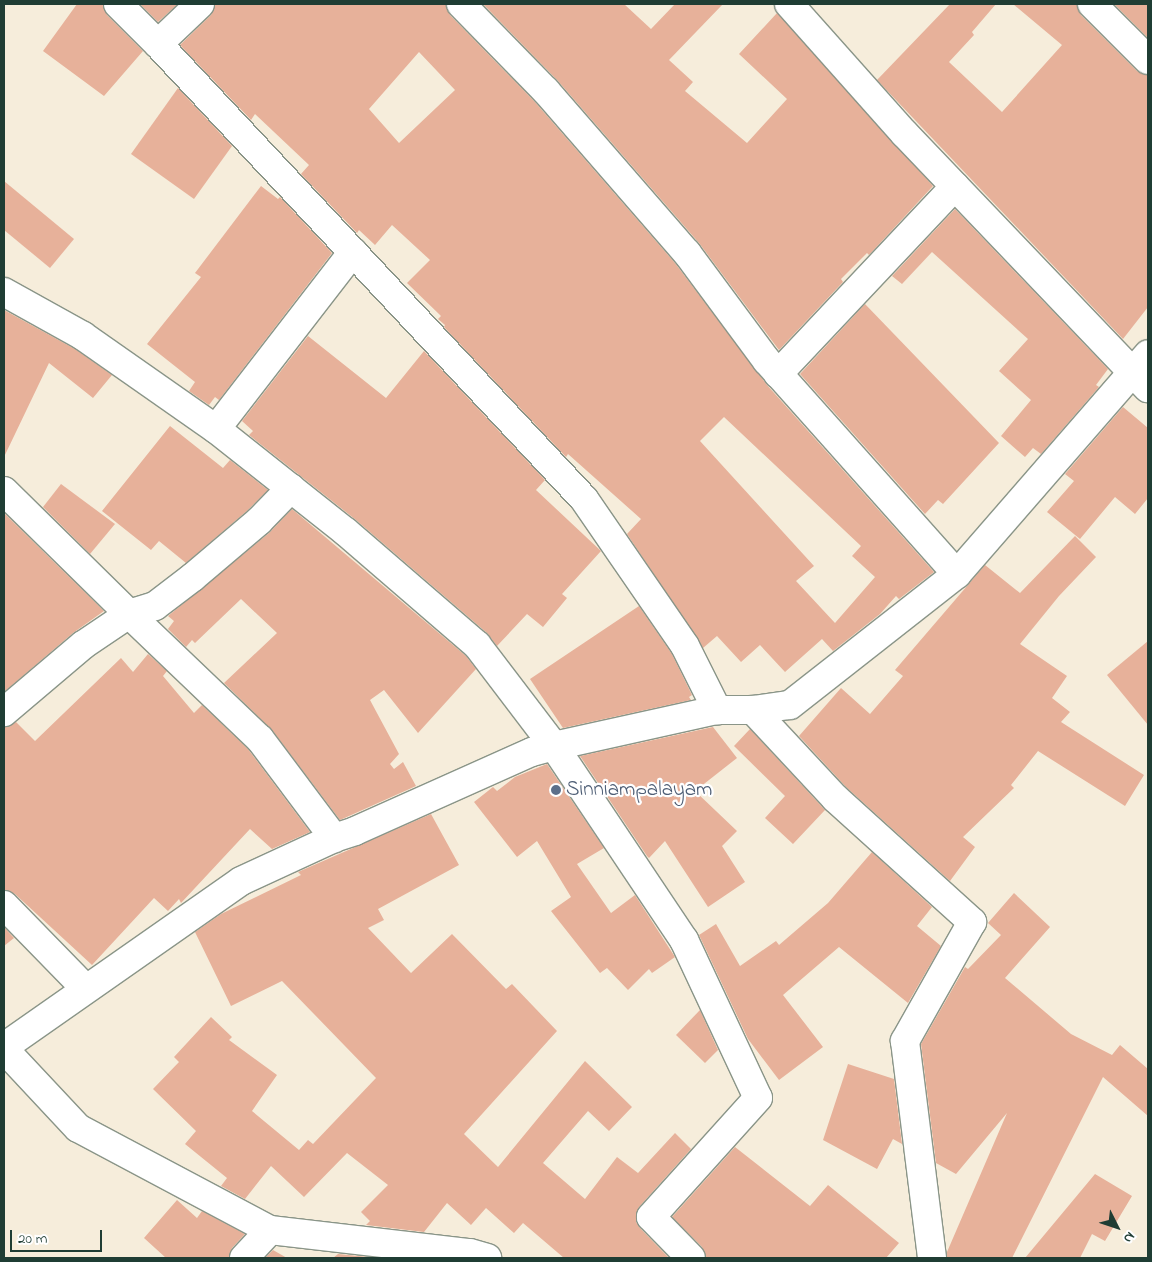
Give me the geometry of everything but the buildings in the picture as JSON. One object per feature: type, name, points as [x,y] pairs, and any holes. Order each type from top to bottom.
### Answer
[{"type":"street","points":[[118,4],[160,46],[584,499],[685,646],[717,710]]},
{"type":"street","points":[[160,46],[200,4]]},
{"type":"street","points":[[461,4],[546,91],[687,252],[778,374],[956,574]]},
{"type":"street","points":[[487,1258],[470,1253],[270,1230],[78,1128],[4,1048],[241,880],[543,749],[717,710],[753,710],[790,705],[956,574],[1143,371],[955,186],[904,133],[789,4]]},
{"type":"street","points":[[1092,4],[1148,60]]},
{"type":"street","points":[[778,374],[955,186]]},
{"type":"street","points":[[215,429],[352,252]]},
{"type":"street","points":[[4,292],[83,336],[215,429],[346,532],[477,645],[543,749],[684,940],[758,1098],[651,1216],[691,1258]]},
{"type":"street","points":[[4,712],[83,645],[129,614],[155,606],[194,577],[259,520],[290,488]]},
{"type":"street","points":[[4,491],[260,739],[345,835]]},
{"type":"street","points":[[753,710],[835,798],[972,922],[905,1041],[932,1258]]},
{"type":"street","points":[[4,905],[86,989]]},
{"type":"street","points":[[244,1258],[270,1230]]},
{"type":"place","name":"Sinniampalayam","points":[[556,790]]}]
